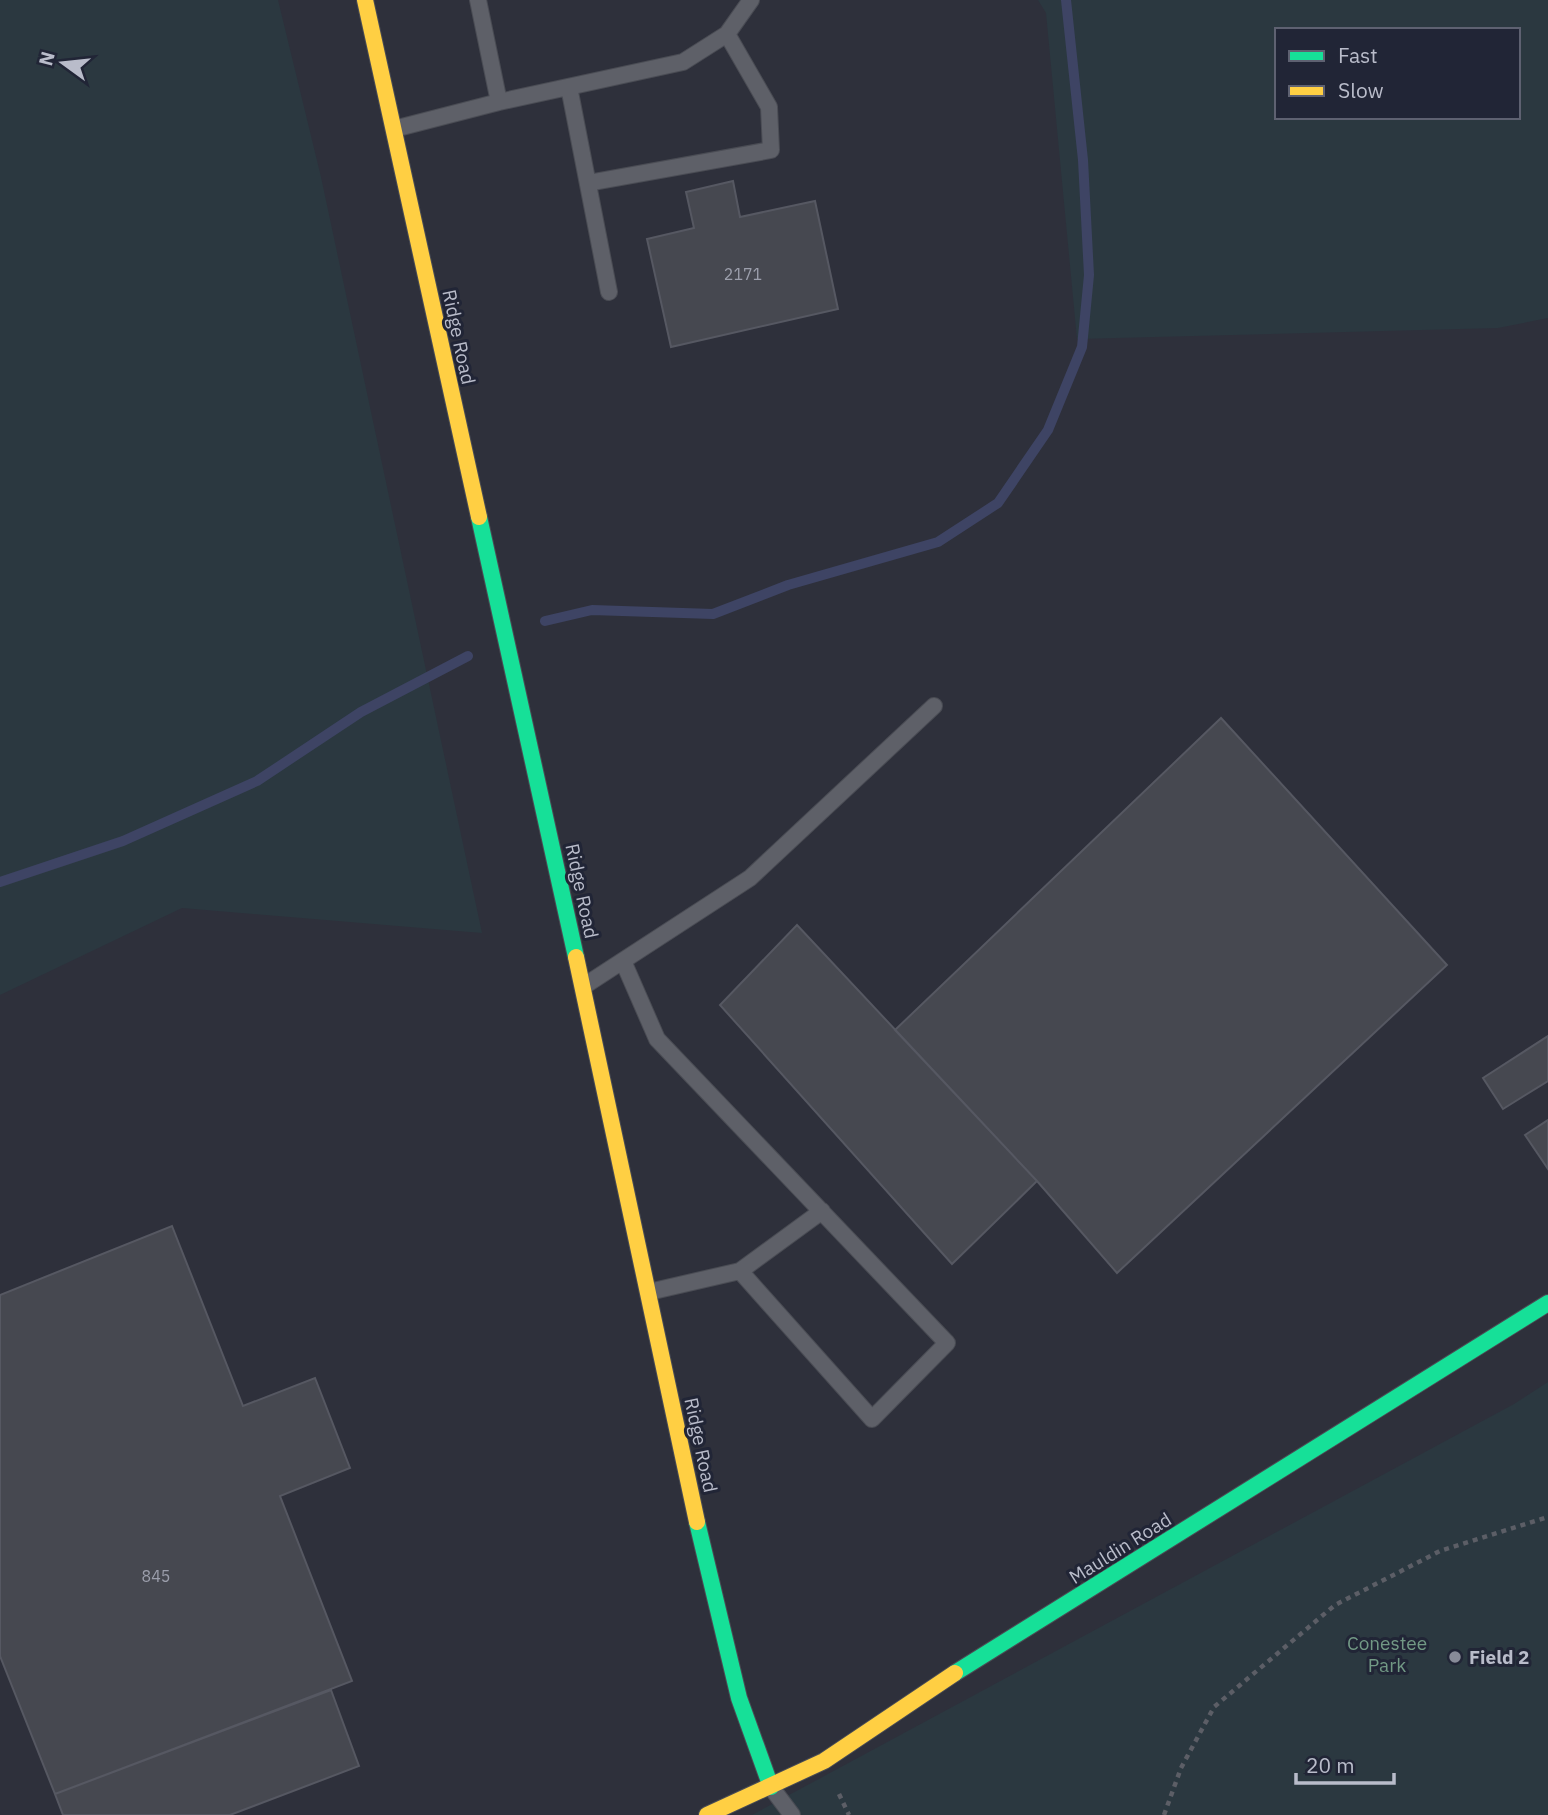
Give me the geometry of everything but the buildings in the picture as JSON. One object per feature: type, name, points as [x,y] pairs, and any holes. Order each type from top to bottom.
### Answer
[{"type":"street","name":"Ridge Road","points":[[365,0],[582,987],[688,1489],[739,1698],[771,1787]]},
{"type":"street","name":"Mauldin Road","points":[[707,1815],[824,1761],[944,1680],[1548,1303]]},
{"type":"lane","points":[[478,0],[499,102]]},
{"type":"lane","points":[[392,130],[499,102],[683,62],[727,34],[751,0]]},
{"type":"lane","points":[[588,183],[771,150],[769,107],[727,34]]},
{"type":"lane","points":[[569,87],[609,292]]},
{"type":"lane","points":[[582,987],[750,877],[934,706]]},
{"type":"lane","points":[[623,961],[657,1039],[947,1343],[872,1419],[740,1271]]},
{"type":"lane","points":[[648,1292],[740,1271],[822,1212]]},
{"type":"lane","points":[[771,1787],[792,1815]]},
{"type":"path","points":[[1164,1815],[1181,1768],[1214,1707],[1335,1605],[1440,1551],[1548,1517]]},
{"type":"green space","points":[[0,0],[278,0],[321,177],[482,933],[182,908],[0,995]]},
{"type":"green space","points":[[1038,0],[1548,0],[1548,318],[1498,328],[1077,339],[1046,13]]},
{"type":"green space","name":"Conestee Park","points":[[1548,1382],[1548,1815],[752,1815],[1514,1404]]},
{"type":"waterway","points":[[545,621],[592,610],[713,614],[788,585],[938,542],[998,503],[1048,430],[1082,347],[1089,275],[1083,160],[1066,0]]},
{"type":"waterway","points":[[0,882],[123,841],[257,781],[361,712],[468,656]]},
{"type":"traffic: fast","points":[[479,517],[576,957]]},
{"type":"traffic: fast","points":[[955,1673],[1548,1303]]},
{"type":"traffic: fast","points":[[697,1522],[739,1698],[771,1787]]},
{"type":"traffic: slow","points":[[365,0],[479,517]]},
{"type":"traffic: slow","points":[[576,957],[697,1522]]},
{"type":"traffic: slow","points":[[707,1815],[824,1761],[955,1673]]},
{"type":"place","name":"Field 2","points":[[1455,1657]]}]
